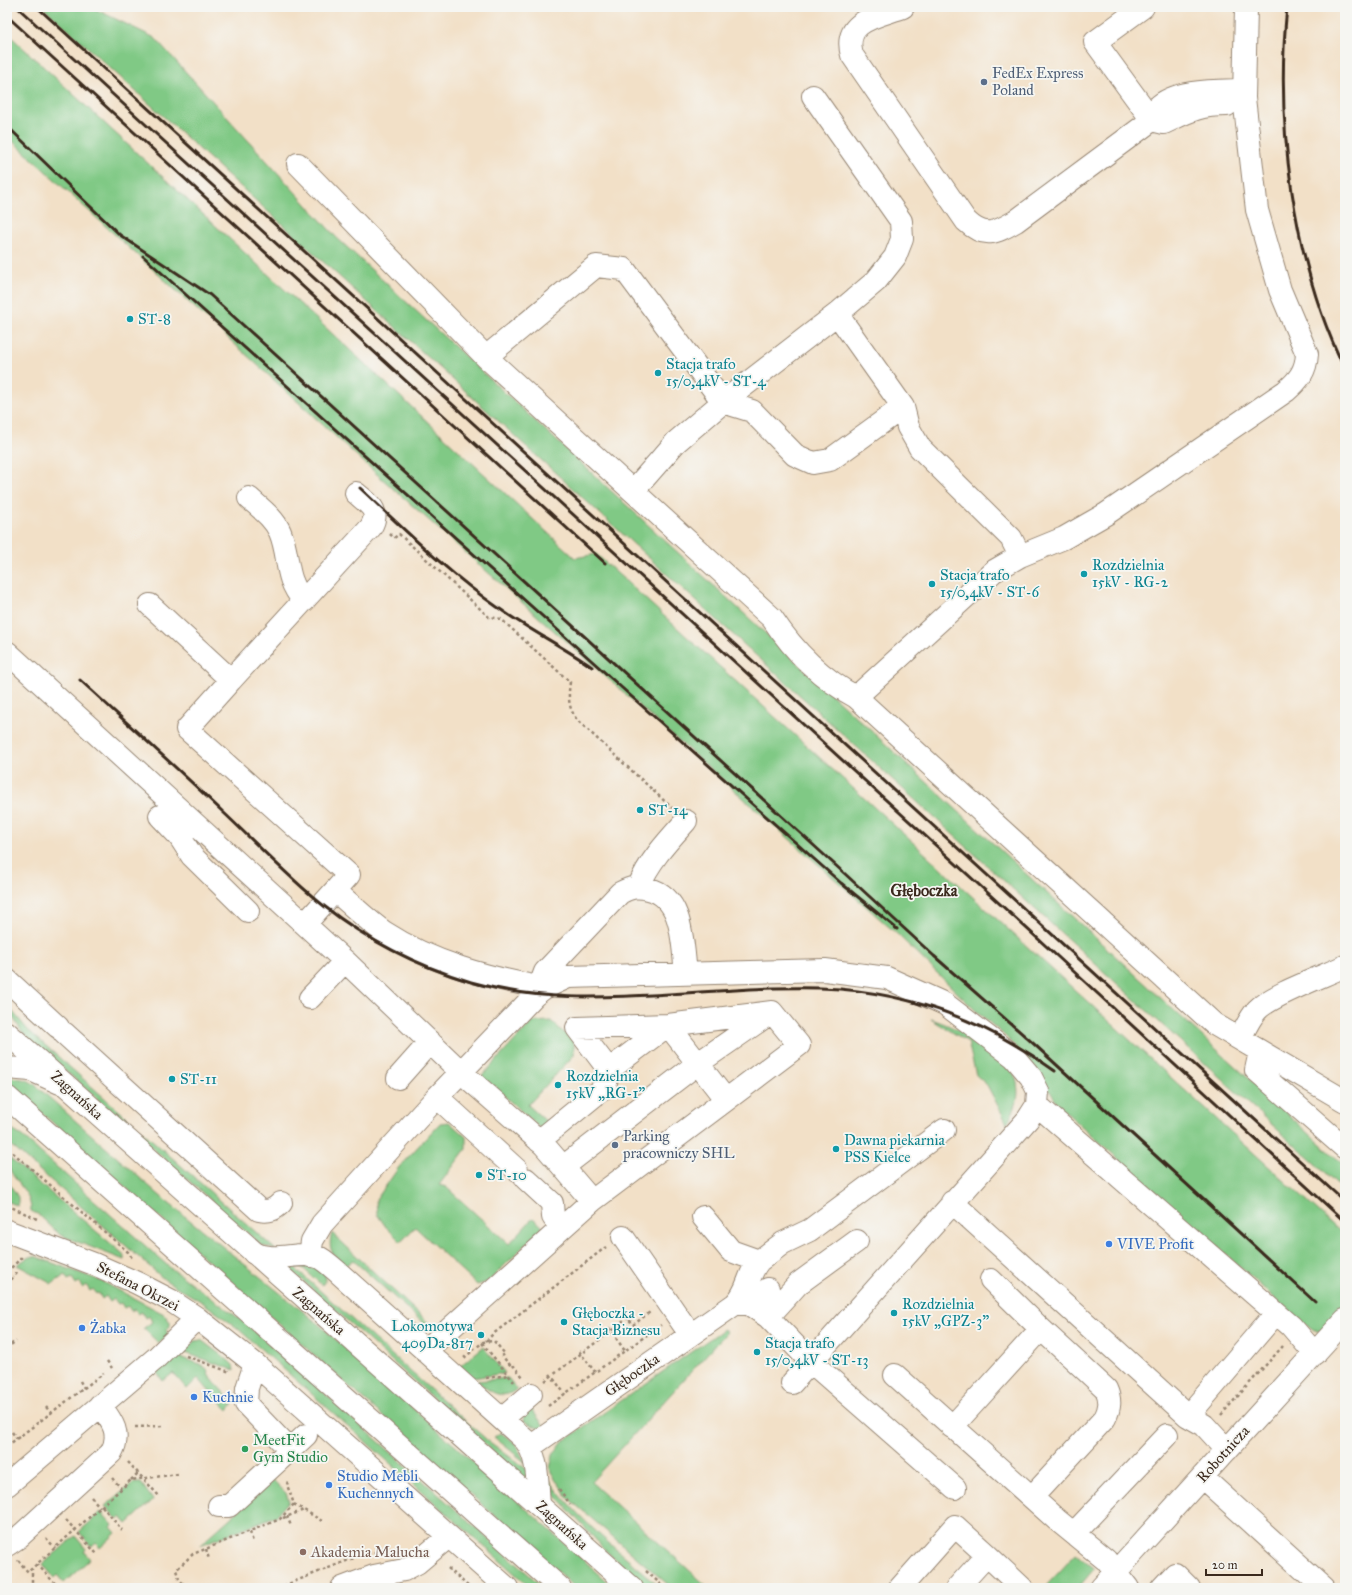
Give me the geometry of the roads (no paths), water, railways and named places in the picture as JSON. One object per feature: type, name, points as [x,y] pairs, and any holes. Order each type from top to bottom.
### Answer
[{"type":"street","points":[[903,7],[864,21],[855,27],[849,45],[852,54],[966,221],[976,230],[987,233],[999,231],[1016,221],[1152,120]]},
{"type":"street","points":[[1143,7],[1095,42],[1152,120],[1164,123],[1188,110],[1244,98]]},
{"type":"street","points":[[856,697],[970,591],[994,571],[1020,556],[1064,538],[1106,514],[1286,391],[1304,372],[1306,364],[1306,350],[1280,290],[1257,210],[1244,98],[1246,7]]},
{"type":"street","points":[[634,490],[676,442],[723,402],[837,314],[876,281],[895,257],[902,239],[901,221],[813,96]]},
{"type":"street","points":[[298,164],[486,357],[634,490],[772,618],[786,639],[830,681],[856,697],[1214,1024],[1345,1101]]},
{"type":"street","points":[[486,357],[596,266],[624,269],[723,402],[752,411],[795,455],[813,463],[830,460],[903,407]]},
{"type":"street","points":[[837,314],[903,407],[908,427],[920,448],[1011,538],[1020,556]]},
{"type":"street","points":[[305,924],[349,875],[187,729],[371,527],[375,520],[374,510],[356,492]]},
{"type":"street","points":[[249,498],[271,518],[280,531],[289,576],[297,592],[304,601]]},
{"type":"street","points":[[150,606],[231,680]]},
{"type":"street","points":[[7,652],[186,829],[305,924],[461,1072],[539,1141],[592,1201]]},
{"type":"street","points":[[160,816],[186,829]]},
{"type":"street","points":[[639,886],[644,873],[660,850],[686,821]]},
{"type":"street","points":[[186,829],[192,856],[248,911]]},
{"type":"street","points":[[544,988],[542,980],[545,972],[620,893],[630,887],[639,886],[663,895],[670,901],[676,911],[686,973]]},
{"type":"street","points":[[335,891],[383,931],[412,949],[476,973],[544,988]]},
{"type":"street","points":[[310,998],[345,961]]},
{"type":"street","points":[[1240,1039],[1249,1021],[1258,1009],[1269,1000],[1345,966]]},
{"type":"street","points":[[310,1256],[312,1241],[322,1224],[437,1097],[544,988],[568,977],[686,973],[825,970],[887,978],[945,1004],[1014,1057],[1031,1077],[1038,1090],[1037,1105],[1028,1119],[952,1202],[792,1383]]},
{"type":"street","points":[[7,980],[259,1210],[267,1212],[274,1210],[281,1203]]},
{"type":"street","points":[[609,1070],[576,1028],[668,1025],[772,1012]]},
{"type":"street","points":[[563,1167],[697,1064],[772,1012]]},
{"type":"street","points":[[425,1351],[592,1201],[799,1045],[772,1012]]},
{"type":"street","points":[[539,1141],[605,1087],[609,1070],[668,1025]]},
{"type":"street","points":[[668,1025],[726,1100]]},
{"type":"street","name":"Zagnańska","points":[[7,1033],[254,1254],[632,1588]]},
{"type":"street","points":[[398,1078],[430,1042]]},
{"type":"street","points":[[1260,1052],[1256,1070],[1345,1148]]},
{"type":"street","points":[[7,1068],[31,1070],[65,1085]]},
{"type":"street","points":[[437,1097],[522,1174],[552,1204],[553,1217],[562,1228]]},
{"type":"street","points":[[1037,1105],[1291,1326],[1315,1354]]},
{"type":"street","points":[[12,1106],[560,1588]]},
{"type":"street","points":[[944,1130],[810,1230],[783,1243],[759,1261],[753,1268],[745,1294],[752,1309],[955,1488]]},
{"type":"street","points":[[952,1202],[1188,1416],[1204,1425],[1227,1450]]},
{"type":"street","points":[[702,1217],[731,1251],[759,1261]]},
{"type":"street","points":[[623,1237],[690,1334]]},
{"type":"street","points":[[752,1309],[798,1284],[857,1241]]},
{"type":"street","name":"Stefana Okrzei","points":[[12,1243],[94,1264],[137,1283],[170,1300],[197,1318],[255,1364]]},
{"type":"street","points":[[254,1254],[272,1258],[310,1256],[320,1258],[328,1264],[525,1440],[530,1447],[536,1462],[539,1505]]},
{"type":"street","points":[[991,1280],[1106,1389],[1110,1397],[1110,1408],[1105,1418],[1032,1497]]},
{"type":"street","points":[[752,1309],[768,1289]]},
{"type":"street","name":"Głęboczka","points":[[530,1447],[690,1334],[752,1309]]},
{"type":"street","points":[[1188,1416],[1276,1313]]},
{"type":"street","points":[[7,1485],[155,1359],[197,1318]]},
{"type":"street","points":[[952,1427],[1041,1328]]},
{"type":"street","name":"Robotnicza","points":[[1101,1588],[1122,1580],[1202,1477],[1315,1354],[1341,1333]]},
{"type":"street","points":[[219,1506],[229,1506],[298,1442],[246,1404],[247,1388],[255,1364],[507,1588]]},
{"type":"street","points":[[895,1375],[952,1427],[1106,1560],[1122,1580]]},
{"type":"street","points":[[502,1419],[535,1391]]},
{"type":"street","points":[[12,1552],[20,1537],[111,1453],[116,1444],[116,1433],[111,1419],[100,1405]]},
{"type":"street","points":[[1074,1533],[1167,1434]]},
{"type":"street","points":[[1202,1477],[1324,1588]]},
{"type":"street","points":[[900,1588],[955,1526],[1019,1587]]},
{"type":"street","points":[[342,1588],[374,1576],[404,1570],[417,1563],[448,1537]]},
{"type":"street","points":[[957,1588],[987,1555]]},
{"type":"street","points":[[1162,1588],[1175,1574],[1189,1588]]},
{"type":"railway","points":[[17,7],[1058,957],[1345,1222]]},
{"type":"railway","points":[[37,7],[1345,1202]]},
{"type":"railway","points":[[1287,7],[1284,52],[1284,98],[1286,145],[1292,192],[1312,284],[1327,328],[1345,369]]},
{"type":"railway","points":[[7,16],[605,563]]},
{"type":"railway","points":[[7,126],[120,235],[210,295],[934,956],[1035,1045],[1315,1302]]},
{"type":"railway","points":[[143,256],[632,697],[841,883],[897,929]]},
{"type":"railway","points":[[360,488],[428,551],[481,595],[511,617],[592,667]]},
{"type":"railway","points":[[80,680],[188,779],[285,872],[324,906],[358,930],[394,951],[451,976],[495,988],[569,997],[797,988],[840,989],[869,993],[898,998],[954,1015],[1006,1040],[1055,1071]]},
{"type":"place","name":"FedEx Express Poland","points":[[984,82]]},
{"type":"place","name":"ST-8","points":[[130,319]]},
{"type":"place","name":"Stacja trafo 15/0,4kV - ST-4","points":[[658,373]]},
{"type":"place","name":"Rozdzielnia 15kV - RG-2","points":[[1084,574]]},
{"type":"place","name":"Stacja trafo 15/0,4kV - ST-6","points":[[932,584]]},
{"type":"place","name":"ST-14","points":[[640,810]]},
{"type":"place","name":"ST-11","points":[[172,1079]]},
{"type":"place","name":"Rozdzielnia 15kV „RG-1”","points":[[558,1085]]},
{"type":"place","name":"Parking pracowniczy SHL","points":[[615,1145]]},
{"type":"place","name":"Dawna piekarnia PSS Kielce","points":[[836,1149]]},
{"type":"place","name":"ST-10","points":[[479,1175]]},
{"type":"place","name":"VIVE Profit","points":[[1109,1244]]},
{"type":"place","name":"Rozdzielnia 15kV „GPZ-3”","points":[[894,1313]]},
{"type":"place","name":"Głęboczka - Stacja Biznesu","points":[[564,1322]]},
{"type":"place","name":"Żabka","points":[[82,1328]]},
{"type":"place","name":"Lokomotywa 409Da-817","points":[[481,1335]]},
{"type":"place","name":"Stacja trafo 15/0,4kV - ST-13","points":[[757,1352]]},
{"type":"place","name":"Kuchnie","points":[[194,1397]]},
{"type":"place","name":"MeetFit Gym Studio","points":[[245,1449]]},
{"type":"place","name":"Studio Mebli Kuchennych","points":[[329,1485]]},
{"type":"place","name":"Akademia Malucha","points":[[303,1552]]},
{"type":"district","name":"Głęboczka","points":[[924,890]]}]
